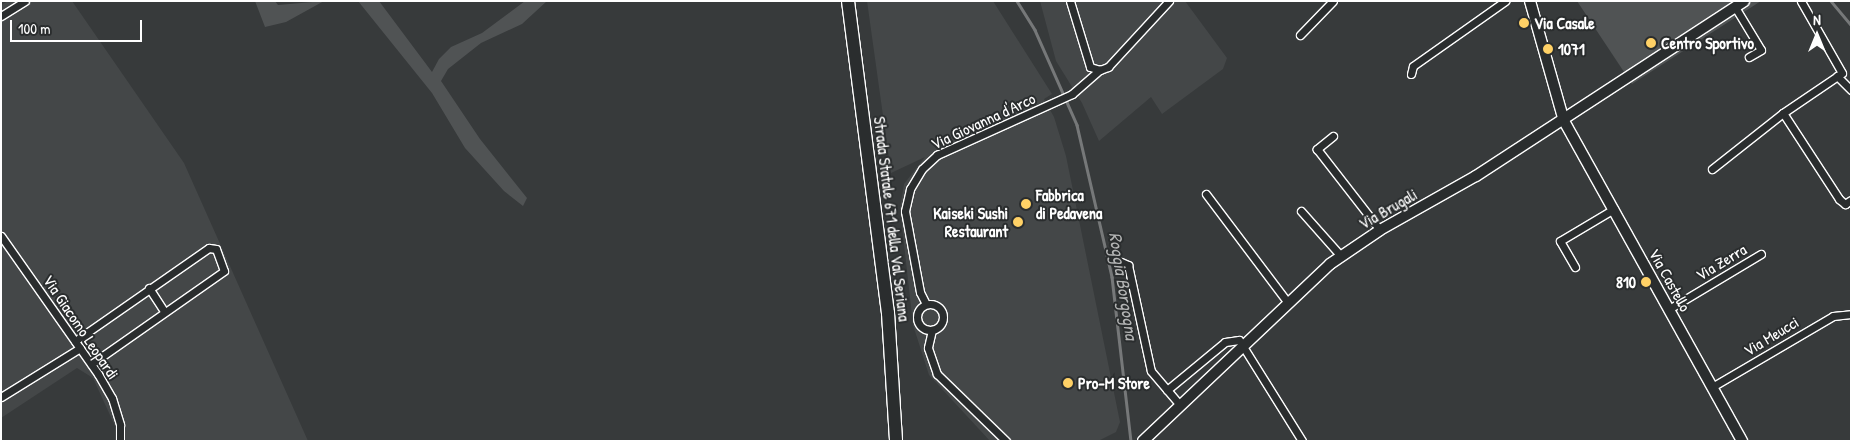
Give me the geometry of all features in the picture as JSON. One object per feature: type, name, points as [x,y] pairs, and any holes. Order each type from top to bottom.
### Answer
[{"type":"highway","name":"Strada Statale 671 della Val Seriana","points":[[848,1],[888,313],[896,426],[894,441]]},
{"type":"highway","points":[[896,426],[900,441]]},
{"type":"street","points":[[1,16],[25,1]]},
{"type":"street","points":[[1070,1],[1090,67],[1100,70]]},
{"type":"street","name":"Via Giovanna d'Arco","points":[[926,304],[920,292],[906,211],[910,190],[922,169],[937,155],[1072,94],[1100,70],[1108,67],[1169,1]]},
{"type":"street","points":[[1300,35],[1333,1]]},
{"type":"street","points":[[1411,74],[1413,66],[1505,1]]},
{"type":"street","points":[[1530,1],[1564,121]]},
{"type":"street","points":[[1712,170],[1783,113],[1842,73],[1801,1]]},
{"type":"street","points":[[1740,4],[1762,50],[1749,57]]},
{"type":"street","name":"Via Brugali","points":[[1143,441],[1288,303],[1341,256],[1380,230],[1476,176],[1564,121],[1740,4]]},
{"type":"street","points":[[1837,76],[1851,90]]},
{"type":"street","points":[[1783,113],[1838,199],[1845,204],[1851,200]]},
{"type":"street","name":"Via Castello","points":[[1564,121],[1701,364],[1742,441]]},
{"type":"street","points":[[1333,136],[1317,149],[1380,230]]},
{"type":"street","points":[[1206,194],[1288,303]]},
{"type":"street","points":[[1575,267],[1560,241],[1614,210]]},
{"type":"street","points":[[1301,211],[1341,256]]},
{"type":"street","name":"Via Giacomo Leopardi","points":[[1,236],[75,340],[112,398],[120,425],[120,441]]},
{"type":"street","points":[[75,340],[209,248],[218,250],[224,271],[164,311],[91,364]]},
{"type":"street","name":"Via Zerra","points":[[1670,309],[1761,254]]},
{"type":"street","points":[[1121,262],[1128,265],[1146,358],[1151,371],[1180,405]]},
{"type":"street","points":[[149,288],[164,311]]},
{"type":"street","points":[[932,330],[924,328],[918,322],[919,309],[926,304],[935,304],[943,314],[942,322],[932,330],[928,348],[937,374],[1006,441]]},
{"type":"street","name":"Via Meucci","points":[[1712,387],[1833,316],[1848,314]]},
{"type":"street","points":[[1167,390],[1225,342],[1239,340],[1302,441]]},
{"type":"street","points":[[1,397],[80,348]]},
{"type":"shaded area","points":[[8,1],[72,1],[184,163],[308,441],[115,441],[115,426],[93,378],[77,368],[1,418],[1,5]]},
{"type":"shaded area","points":[[255,1],[275,1],[278,5],[324,1],[286,22],[265,27]]},
{"type":"shaded area","points":[[358,1],[379,1],[432,72],[439,59],[451,47],[482,33],[525,1],[547,1],[522,24],[481,43],[448,69],[441,81],[480,139],[527,198],[523,206],[504,191],[465,148],[432,93]]},
{"type":"shaded area","points":[[867,1],[993,1],[1052,94],[1044,99],[1054,117],[1066,156],[1120,422],[1116,432],[1098,441],[990,441],[929,375],[913,325],[900,208],[904,184],[925,157],[891,173]]},
{"type":"shaded area","points":[[1040,1],[1185,1],[1227,58],[1223,69],[1162,114],[1151,97],[1099,141],[1082,103],[1056,61]]},
{"type":"shaded area","name":"Centro Sportivo","points":[[1577,1],[1761,1],[1632,84]]},
{"type":"waterway","name":"Roggia Borgogna","points":[[1017,1],[1035,30],[1077,125],[1112,277],[1131,441]]},
{"type":"waterway","points":[[1831,1],[1851,25]]},
{"type":"place","name":"Via Casale","points":[[1524,23]]},
{"type":"place","name":"Centro Sportivo","points":[[1651,43]]},
{"type":"place","name":"1071","points":[[1548,49]]},
{"type":"place","name":"Fabbrica di Pedavena","points":[[1026,204]]},
{"type":"place","name":"Kaiseki Sushi Restaurant","points":[[1018,222]]},
{"type":"place","name":"810","points":[[1646,282]]},
{"type":"place","name":"Pro-M Store","points":[[1068,383]]}]
